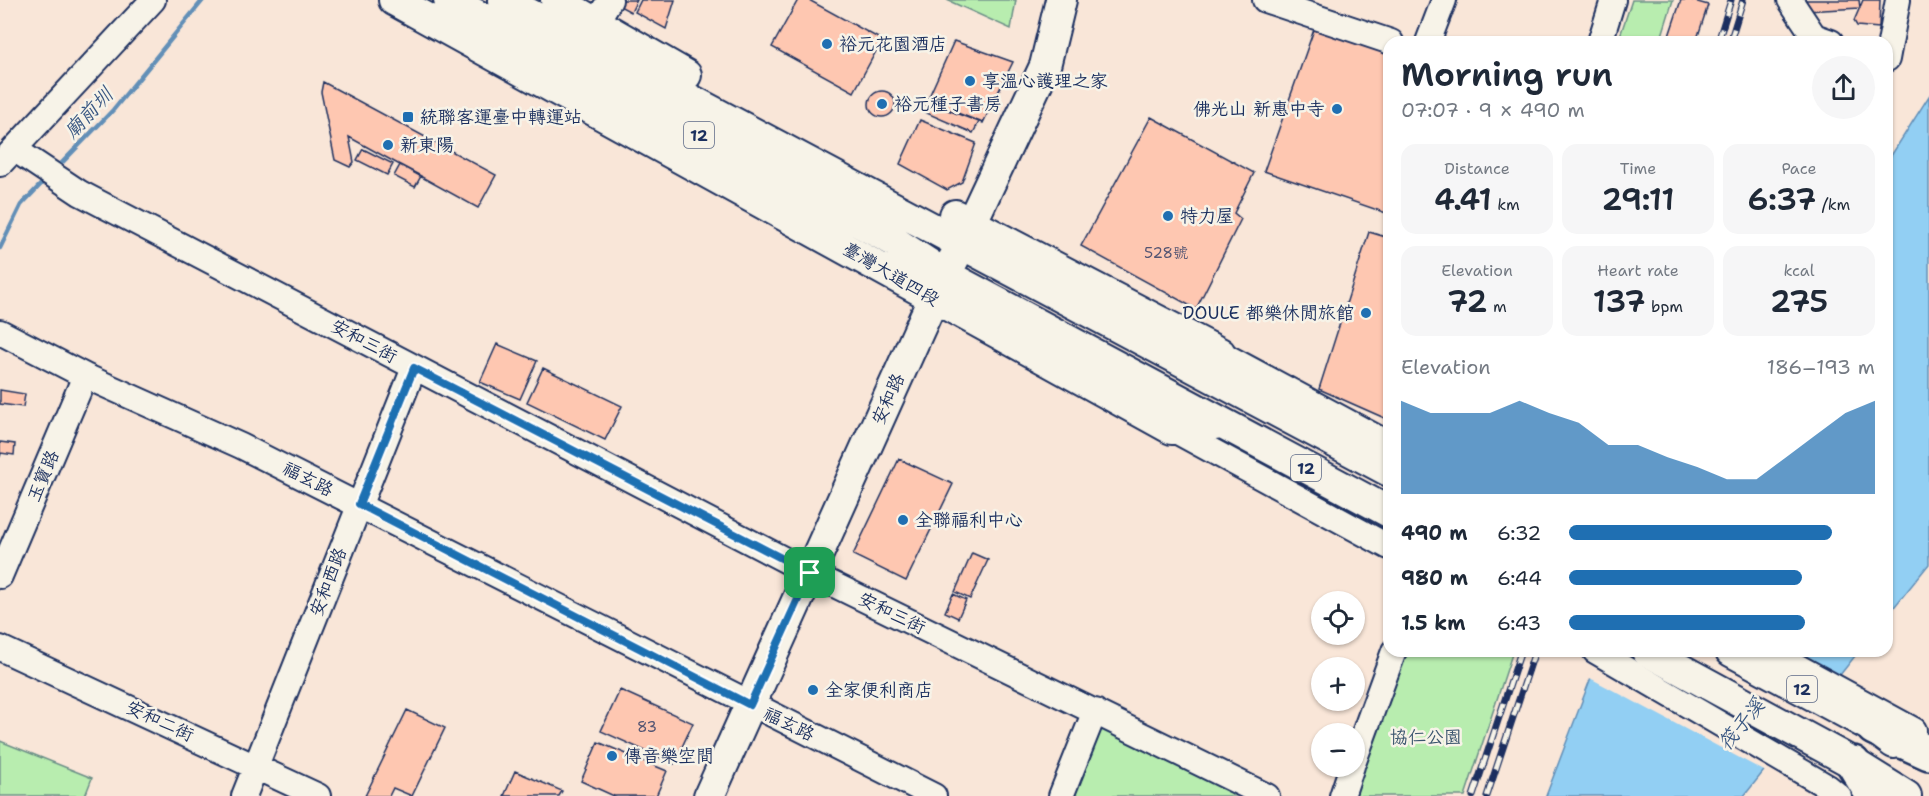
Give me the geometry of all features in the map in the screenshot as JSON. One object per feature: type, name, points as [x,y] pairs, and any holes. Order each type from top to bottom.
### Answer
[{"type":"highway","points":[[1873,718],[1929,753]]},
{"type":"highway","points":[[1853,763],[1870,791],[1877,796]]},
{"type":"main road","name":"臺灣大道四段","points":[[394,0],[518,70],[836,242],[940,287],[1222,423],[1383,509]]},
{"type":"main road","name":"臺灣大道四段","points":[[449,0],[892,240],[940,287],[1172,429]]},
{"type":"main road","name":"12","points":[[503,0],[967,234]]},
{"type":"main road","name":"12","points":[[556,0],[603,11],[689,76],[1238,390],[1383,468]]},
{"type":"main road","name":"安和路","points":[[708,796],[940,287],[1046,66],[1061,0]]},
{"type":"main road","points":[[967,234],[1220,353],[1238,390]]},
{"type":"main road","points":[[1172,429],[1222,423]]},
{"type":"main road","name":"12","points":[[1658,657],[1853,763],[1906,796]]},
{"type":"main road","name":"12","points":[[1744,657],[1873,718],[1929,766]]},
{"type":"street","points":[[7,156],[153,0]]},
{"type":"street","points":[[1265,0],[1383,39]]},
{"type":"street","points":[[1430,36],[1444,0]]},
{"type":"street","points":[[1602,36],[1613,0]]},
{"type":"street","points":[[1790,0],[1814,36]]},
{"type":"street","points":[[1891,36],[1898,0]]},
{"type":"street","name":"安和三街","points":[[7,156],[810,573],[1267,796]]},
{"type":"street","name":"福玄路","points":[[0,332],[85,376],[221,436],[359,504],[750,705],[934,796]]},
{"type":"street","points":[[1220,353],[1383,441]]},
{"type":"street","name":"安和西路","points":[[244,796],[414,368]]},
{"type":"street","name":"玉寶路","points":[[0,576],[85,376]]},
{"type":"street","name":"臺灣大道四段","points":[[1172,429],[1383,544]]},
{"type":"street","name":"安和二街","points":[[0,648],[318,796]]},
{"type":"street","points":[[1365,731],[1392,657]]},
{"type":"street","points":[[1605,657],[1834,791]]},
{"type":"street","points":[[1777,657],[1873,718],[1929,738]]},
{"type":"street","points":[[1061,796],[1095,711]]},
{"type":"street","points":[[1342,796],[1348,777]]},
{"type":"green space","points":[[947,0],[1016,0],[1011,29]]},
{"type":"green space","points":[[1632,0],[1673,0],[1662,36],[1620,36]]},
{"type":"green space","name":"協仁公園","points":[[1395,657],[1511,657],[1465,796],[1344,796],[1351,777],[1365,777],[1365,739]]},
{"type":"green space","points":[[1099,720],[1253,796],[1069,796]]},
{"type":"green space","points":[[0,741],[92,778],[85,796],[0,796]]},
{"type":"water","points":[[1929,96],[1929,564],[1893,609],[1893,153]]},
{"type":"water","name":"筏子溪","points":[[1599,657],[1854,657],[1744,796],[1546,796]]},
{"type":"pier","points":[[1596,657],[1808,657],[1843,676],[1766,772],[1588,677]]},
{"type":"building","points":[[615,0],[637,0],[631,12],[614,3]]},
{"type":"building","points":[[641,0],[675,0],[666,29],[635,12]]},
{"type":"building","name":"裕元花園酒店","points":[[798,0],[809,0],[882,40],[854,92],[772,47]]},
{"type":"building","points":[[1681,0],[1691,0],[1708,5],[1698,36],[1669,36]]},
{"type":"building","points":[[1804,0],[1859,0],[1860,8],[1805,11]]},
{"type":"building","points":[[1863,0],[1880,0],[1879,28],[1857,26],[1854,21]]},
{"type":"building","name":"佛光山 新惠中寺","points":[[1317,21],[1383,45],[1383,212],[1264,171]]},
{"type":"building","name":"享溫心護理之家","points":[[954,41],[1013,62],[983,123],[927,101]]},
{"type":"building","points":[[323,82],[496,175],[478,208],[349,137],[354,162],[350,167],[335,160],[321,92]]},
{"type":"building","name":"裕元種子書房","points":[[882,91],[891,95],[895,104],[891,113],[882,117],[873,113],[869,104],[873,95]]},
{"type":"building","points":[[927,102],[979,122],[973,133],[922,111]]},
{"type":"building","name":"特力屋","points":[[1151,117],[1254,173],[1234,213],[1241,219],[1196,309],[1081,246]]},
{"type":"building","points":[[920,120],[976,143],[962,182],[947,190],[900,164]]},
{"type":"building","points":[[363,149],[393,164],[387,175],[357,160]]},
{"type":"building","points":[[400,165],[421,176],[415,187],[394,176]]},
{"type":"building","name":"DOULE 都樂休閒旅館","points":[[1369,232],[1383,236],[1383,417],[1319,389]]},
{"type":"building","points":[[497,344],[537,361],[520,399],[480,382]]},
{"type":"building","points":[[543,368],[622,406],[605,440],[527,402]]},
{"type":"building","points":[[0,390],[25,394],[23,407],[0,404]]},
{"type":"building","points":[[0,442],[15,444],[14,455],[1,453],[0,457]]},
{"type":"building","name":"全聯福利中心","points":[[899,459],[953,484],[906,581],[853,555]]},
{"type":"building","points":[[972,553],[988,560],[970,599],[955,592]]},
{"type":"building","points":[[953,594],[966,600],[958,618],[945,612]]},
{"type":"building","points":[[620,690],[693,723],[674,764],[601,731]]},
{"type":"building","points":[[407,710],[445,728],[412,796],[393,788],[389,796],[365,796]]},
{"type":"building","name":"傳音樂空間","points":[[598,742],[667,771],[656,796],[614,796],[581,781]]},
{"type":"building","points":[[515,771],[562,791],[559,796],[504,796]]},
{"type":"waterway","name":"廟前圳","points":[[55,170],[113,110],[203,0]]},
{"type":"waterway","name":"廟前圳","points":[[0,248],[21,205],[45,180]]},
{"type":"railway","points":[[1720,36],[1731,0]]},
{"type":"railway","points":[[1732,36],[1743,0]]},
{"type":"railway","points":[[1473,796],[1519,657]]},
{"type":"railway","points":[[1487,796],[1533,657]]},
{"type":"place","name":"裕元花園酒店","points":[[827,44]]},
{"type":"place","name":"享溫心護理之家","points":[[970,81]]},
{"type":"place","name":"裕元種子書房","points":[[882,104]]},
{"type":"place","name":"佛光山 新惠中寺","points":[[1337,109]]},
{"type":"place","name":"統聯客運臺中轉運站","points":[[408,117]]},
{"type":"place","name":"新東陽","points":[[388,145]]},
{"type":"place","name":"特力屋","points":[[1168,216]]},
{"type":"place","name":"DOULE 都樂休閒旅館","points":[[1366,313]]},
{"type":"place","name":"全聯福利中心","points":[[903,520]]},
{"type":"place","name":"全家便利商店","points":[[813,690]]},
{"type":"place","name":"傳音樂空間","points":[[612,756]]},
{"type":"route","points":[[414,368],[810,573],[750,705],[359,504],[414,368]]}]
